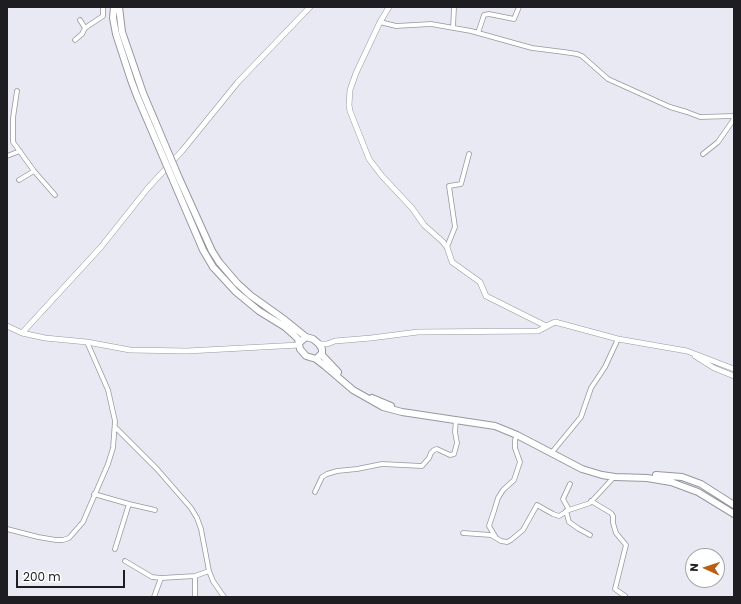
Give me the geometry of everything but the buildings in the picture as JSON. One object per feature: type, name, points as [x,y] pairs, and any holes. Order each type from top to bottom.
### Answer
[{"type":"main road","points":[[114,7],[113,18],[116,34],[131,80],[140,95],[212,251],[236,283],[306,337],[314,340],[344,378],[355,388],[378,401],[397,407],[496,423],[518,432],[579,464],[602,471],[615,474],[682,477],[701,484],[734,505]]},
{"type":"main road","points":[[119,7],[122,32],[140,95],[203,250],[213,266],[236,292],[259,311],[285,327],[294,335],[303,354],[310,358],[316,359],[353,390],[377,405],[396,411],[495,426],[517,435],[575,466],[591,472],[615,477],[647,478],[671,482],[698,492],[734,514]]},
{"type":"main road","points":[[299,344],[300,341],[306,337]]},
{"type":"main road","points":[[316,359],[321,349]]},
{"type":"street","points":[[75,40],[86,28],[103,16],[102,7]]},
{"type":"street","points":[[22,333],[101,247],[148,188],[182,151],[238,82],[272,46],[305,7]]},
{"type":"street","points":[[272,46],[310,7]]},
{"type":"street","points":[[389,7],[380,22],[352,82],[349,104],[352,119],[369,159],[382,176],[412,208],[424,225],[447,247],[452,262],[480,282],[486,296],[546,326],[555,322],[618,339],[688,350],[734,369]]},
{"type":"street","points":[[453,28],[454,7]]},
{"type":"street","points":[[478,33],[484,15],[489,14],[514,19],[519,7]]},
{"type":"street","points":[[80,20],[86,28]]},
{"type":"street","points":[[380,22],[396,26],[431,24],[478,33],[532,48],[577,54],[582,56],[608,79],[670,107],[700,117],[734,116]]},
{"type":"street","points":[[17,91],[14,103],[13,142],[34,171],[55,195]]},
{"type":"street","points":[[703,154],[718,142],[734,119]]},
{"type":"street","points":[[7,156],[20,151]]},
{"type":"street","points":[[447,247],[455,227],[449,186],[461,184],[469,154]]},
{"type":"street","points":[[19,180],[34,171]]},
{"type":"street","points":[[321,349],[327,348],[335,341],[418,332],[538,331],[555,322]]},
{"type":"street","points":[[7,326],[22,333],[45,338],[87,342],[130,350],[187,351],[299,344]]},
{"type":"street","points":[[553,451],[581,417],[592,388],[605,367],[618,339]]},
{"type":"street","points":[[7,529],[56,540],[69,538],[83,522],[108,464],[113,448],[115,427],[113,405],[87,342]]},
{"type":"street","points":[[292,345],[303,354]]},
{"type":"street","points":[[688,350],[714,368],[734,376]]},
{"type":"street","points":[[315,492],[322,477],[337,471],[357,470],[382,464],[422,466],[429,458],[431,453],[437,449],[450,455],[454,454],[457,443],[455,432],[456,419]]},
{"type":"street","points":[[115,427],[157,469],[192,508],[201,528],[209,571],[213,581],[224,597]]},
{"type":"street","points":[[496,538],[489,526],[498,498],[516,476],[520,462],[515,448],[515,440],[517,435]]},
{"type":"street","points":[[463,533],[491,535],[501,541],[507,542],[524,528],[537,505],[557,516],[586,505],[615,477]]},
{"type":"street","points":[[570,484],[563,499],[568,511],[569,522],[590,535]]},
{"type":"street","points":[[94,494],[155,510]]},
{"type":"street","points":[[591,501],[612,514],[616,533],[625,543],[626,548],[615,589],[625,596]]},
{"type":"street","points":[[115,549],[129,504]]},
{"type":"street","points":[[125,561],[152,577],[161,578],[195,576],[209,571]]},
{"type":"street","points":[[195,576],[195,597]]},
{"type":"street","points":[[154,597],[161,578]]}]
